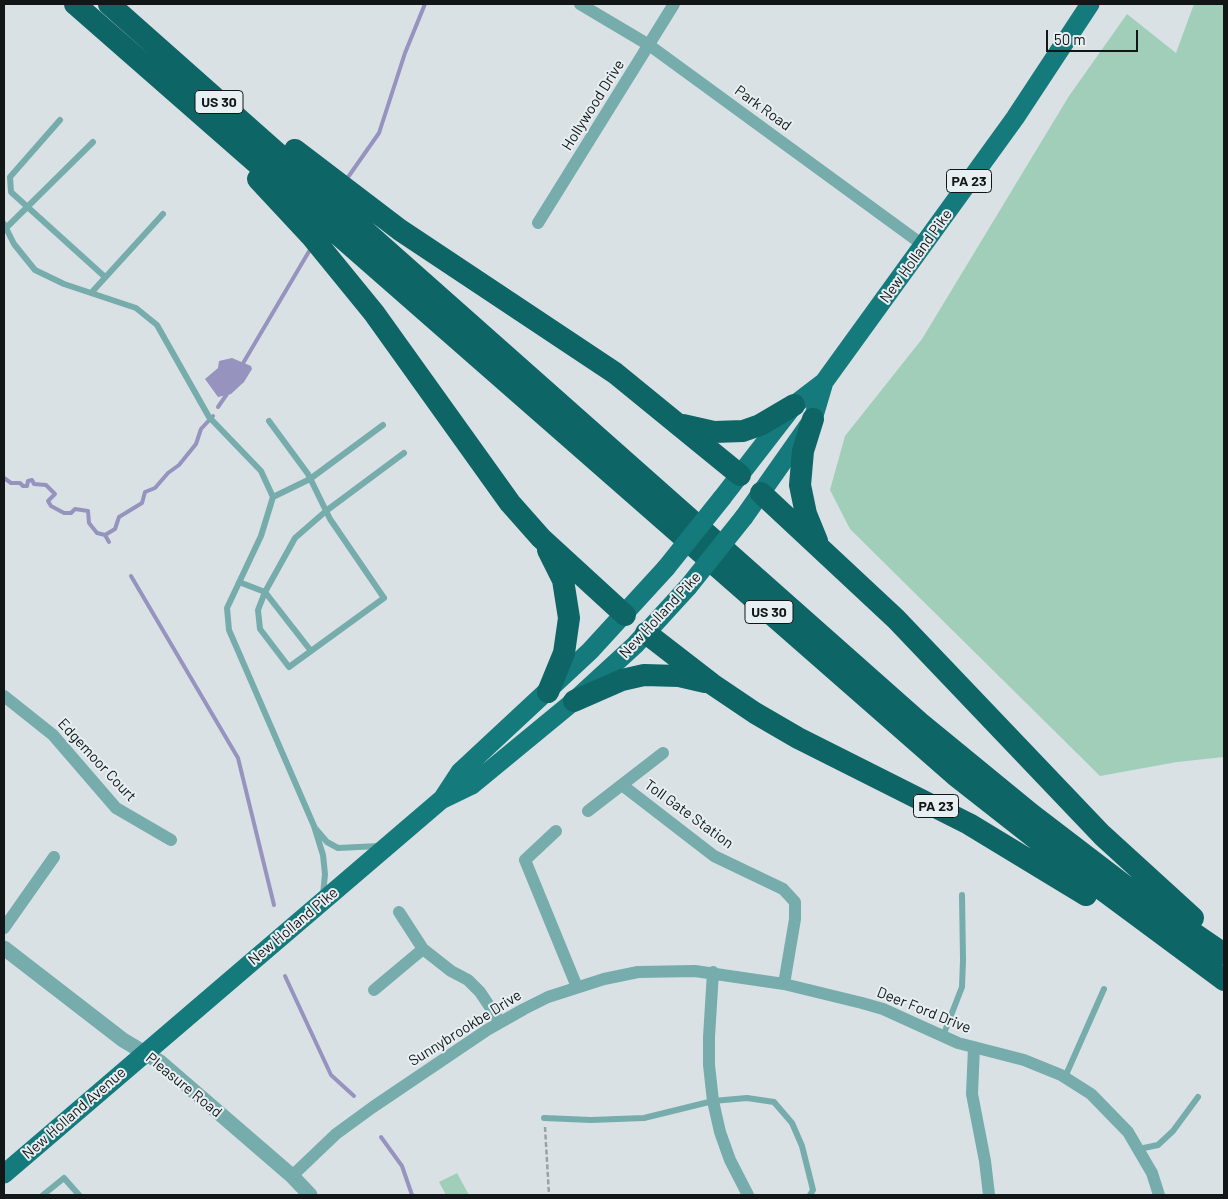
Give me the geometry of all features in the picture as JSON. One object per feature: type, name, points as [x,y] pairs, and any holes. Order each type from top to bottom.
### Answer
[{"type":"highway","name":"US 30","points":[[75,4],[184,100],[329,213],[920,723],[1031,814],[1129,889],[1224,954]]},
{"type":"highway","name":"US 30","points":[[109,4],[329,213],[955,775],[1085,877],[1224,980]]},
{"type":"highway","points":[[115,4],[329,213],[391,335],[496,486],[541,538],[625,615]]},
{"type":"highway","points":[[329,213],[414,240],[615,373],[740,475]]},
{"type":"highway","points":[[677,423],[704,431],[734,432],[760,425],[794,405]]},
{"type":"highway","name":"PA 23","points":[[813,419],[802,451],[800,485],[806,514],[820,546],[928,650],[1095,828],[1224,945]]},
{"type":"highway","points":[[761,493],[820,546]]},
{"type":"highway","points":[[541,538],[561,574],[569,606],[567,641],[548,692]]},
{"type":"highway","name":"PA 23","points":[[646,633],[712,684],[777,726],[939,807],[1003,842],[1224,985]]},
{"type":"highway","points":[[574,701],[622,680],[644,675],[679,676],[712,684]]},
{"type":"main road","name":"New Holland Pike","points":[[441,800],[460,772],[548,692],[625,615],[666,568],[794,405],[824,382],[1025,103],[1090,4]]},
{"type":"main road","name":"New Holland Pike","points":[[145,1053],[441,800],[472,785],[574,701],[646,633],[688,587],[744,517],[813,419],[824,382]]},
{"type":"main road","points":[[740,475],[761,493]]},
{"type":"main road","name":"PA 23","points":[[625,615],[646,633]]},
{"type":"main road","name":"New Holland Avenue","points":[[4,1174],[145,1053]]},
{"type":"street","name":"Park Road","points":[[580,4],[649,45],[923,245]]},
{"type":"street","name":"Hollywood Drive","points":[[538,223],[674,4]]},
{"type":"street","name":"Edgemoor Court","points":[[4,696],[53,735],[116,808],[170,840]]},
{"type":"street","name":"Toll Gate Station","points":[[588,811],[663,753]]},
{"type":"street","name":"Toll Gate Station","points":[[622,785],[714,856],[783,889],[795,902],[795,919],[784,984]]},
{"type":"street","points":[[556,831],[525,860],[577,987]]},
{"type":"street","points":[[4,928],[54,857]]},
{"type":"street","points":[[399,912],[423,949],[451,972],[468,980],[480,992],[500,1022]]},
{"type":"street","name":"Pleasure Road","points":[[4,948],[124,1040],[160,1062],[292,1176],[310,1195]]},
{"type":"street","points":[[374,990],[423,949]]},
{"type":"street","name":"Sunnybrookbe Drive","points":[[292,1176],[336,1134],[500,1022],[548,997],[577,987],[638,972],[713,972],[784,984],[862,1003]]},
{"type":"street","points":[[713,972],[709,1037],[709,1065],[713,1102],[727,1151],[748,1195]]},
{"type":"street","name":"Deer Ford Drive","points":[[862,1003],[943,1036],[974,1047],[1024,1060],[1065,1077],[1091,1094],[1109,1110],[1128,1132],[1152,1173],[1159,1195]]},
{"type":"street","name":"Deer Ford Drive","points":[[974,1047],[972,1094],[985,1161],[989,1195]]},
{"type":"lane","points":[[60,120],[10,177],[11,192],[105,277]]},
{"type":"lane","points":[[93,142],[28,208],[5,226],[14,244],[35,270],[64,284],[136,308],[157,325],[209,416],[260,471],[273,496],[261,536],[227,608],[229,630],[314,826],[323,855],[325,874],[322,902]]},
{"type":"lane","points":[[92,292],[162,214]]},
{"type":"lane","points":[[269,421],[310,479],[326,511],[384,598],[289,667],[260,629],[258,610],[265,592],[294,538],[326,511],[404,453]]},
{"type":"lane","points":[[273,496],[310,479],[383,425]]},
{"type":"lane","points":[[239,582],[265,592],[310,651]]},
{"type":"lane","points":[[314,826],[327,842],[338,848],[388,845]]},
{"type":"lane","points":[[943,1036],[962,987],[964,960],[962,895]]},
{"type":"lane","points":[[1065,1077],[1104,989]]},
{"type":"lane","points":[[1139,1149],[1158,1145],[1173,1131],[1198,1097]]},
{"type":"lane","points":[[544,1118],[591,1120],[644,1118],[713,1102],[746,1098],[774,1102],[792,1123],[802,1146],[813,1190],[810,1195]]},
{"type":"lane","points":[[43,1195],[64,1178],[79,1195]]},
{"type":"path","points":[[544,1118],[549,1195]]},
{"type":"green space","points":[[1194,4],[1224,4],[1224,757],[1177,762],[1100,776],[850,529],[830,490],[845,436],[922,339],[1069,96],[1127,14],[1176,53]]},
{"type":"green space","points":[[457,1173],[469,1195],[446,1195],[439,1182]]},
{"type":"shaded area","points":[[232,358],[251,366],[252,369],[244,382],[231,394],[218,397],[205,379],[218,368],[219,361]]},
{"type":"waterway","points":[[346,180],[379,133],[405,53],[425,4]]},
{"type":"waterway","points":[[242,365],[311,248]]},
{"type":"waterway","points":[[218,407],[229,391]]},
{"type":"waterway","points":[[105,535],[115,529],[119,517],[142,503],[145,492],[155,488],[168,473],[179,465],[196,444],[201,429],[213,416]]},
{"type":"waterway","points":[[4,478],[11,483],[20,483],[23,486],[27,486],[28,481],[32,480],[34,484],[46,485],[55,494],[48,501],[51,506],[64,513],[71,513],[75,509],[88,511],[89,523],[97,533],[105,535],[109,542]]},
{"type":"waterway","points":[[131,576],[238,758],[274,905]]},
{"type":"waterway","points":[[285,976],[331,1075],[354,1096]]},
{"type":"waterway","points":[[381,1137],[402,1166],[412,1195]]}]
